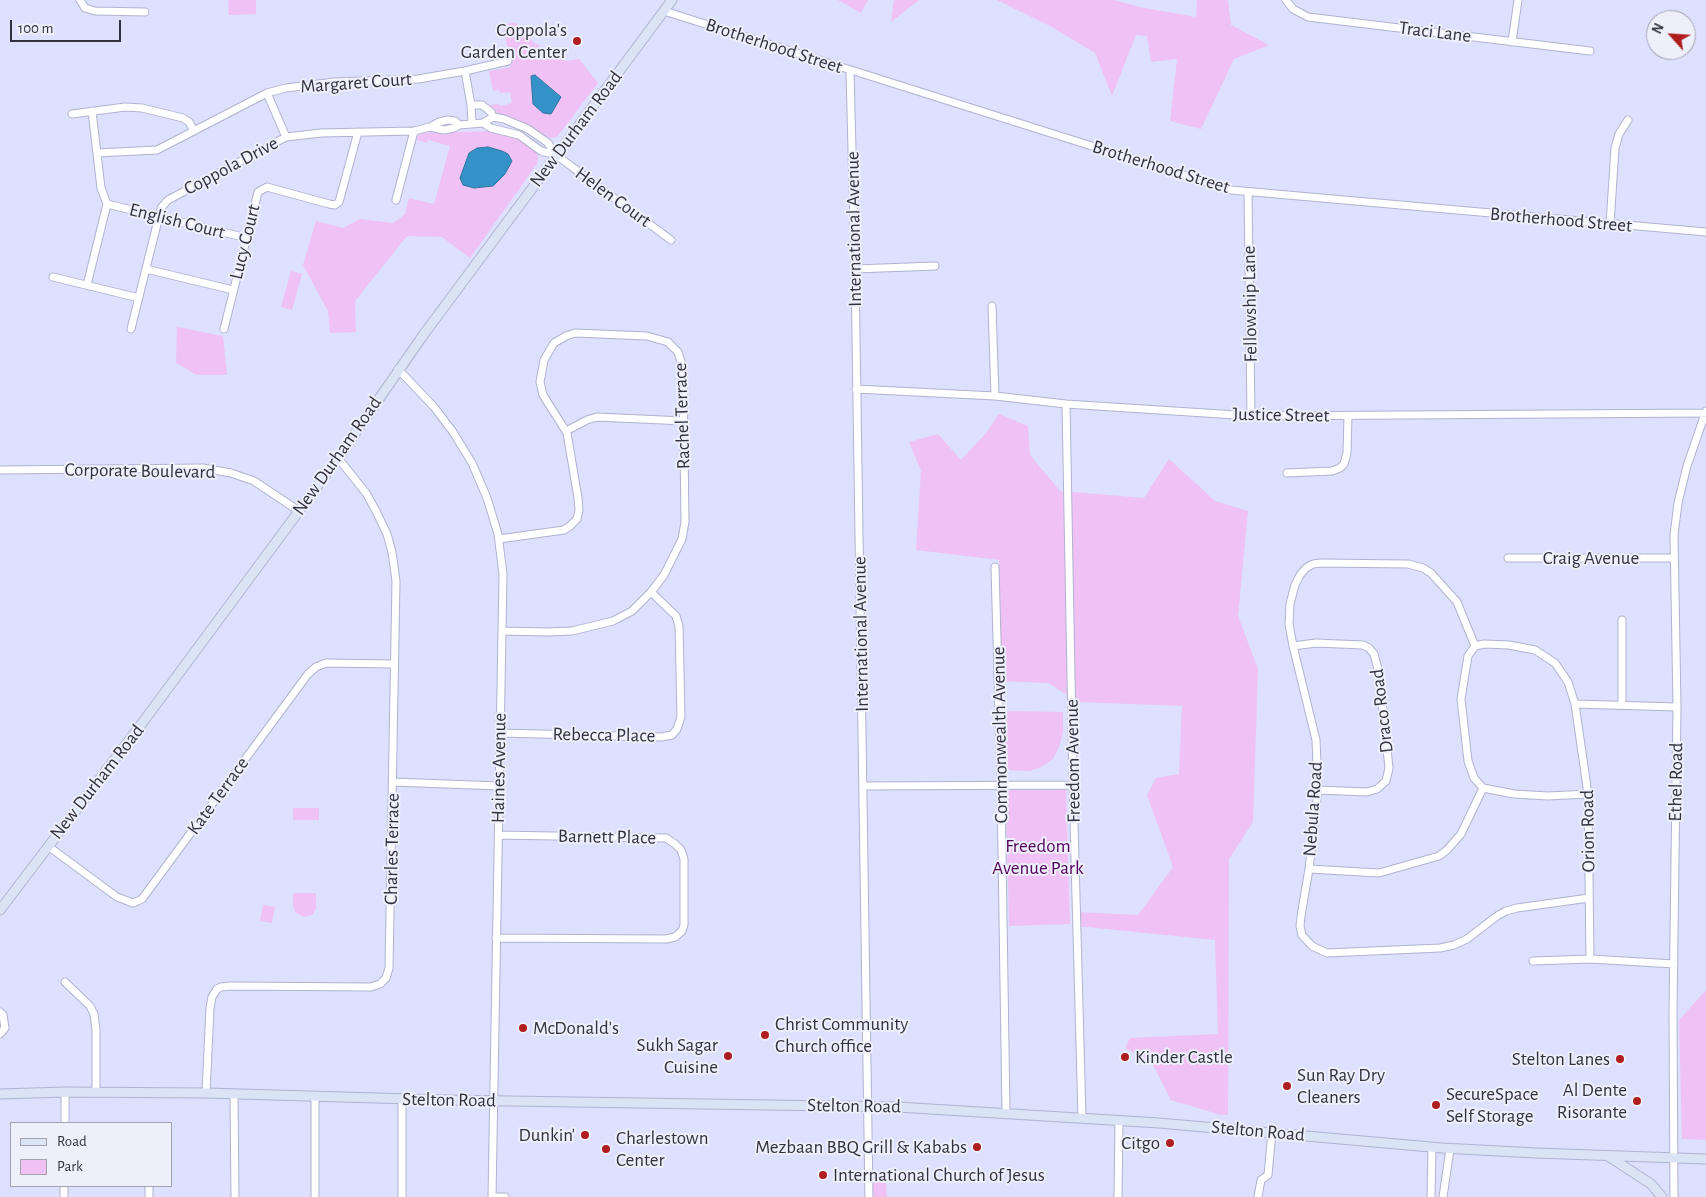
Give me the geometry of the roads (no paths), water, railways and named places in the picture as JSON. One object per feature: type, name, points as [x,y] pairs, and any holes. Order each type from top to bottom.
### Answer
[{"type":"main road","name":"New Durham Road","points":[[0,910],[140,726],[299,511],[338,458],[398,369],[672,0]]},
{"type":"main road","name":"Stelton Road","points":[[0,1094],[65,1092],[206,1093],[493,1101],[868,1106],[1120,1120],[1450,1149],[1702,1158]]},
{"type":"main road","points":[[1605,1155],[1652,1184],[1662,1197]]},
{"type":"street","points":[[80,0],[85,8],[96,11],[145,12]]},
{"type":"street","name":"Traci Lane","points":[[1286,0],[1293,10],[1308,17],[1590,51]]},
{"type":"street","points":[[1512,42],[1518,0]]},
{"type":"street","name":"Brotherhood Street","points":[[664,11],[1231,190],[1706,232]]},
{"type":"street","name":"Margaret Court","points":[[97,153],[156,150],[267,93],[286,88],[335,82],[418,79],[464,72],[508,61]]},
{"type":"street","name":"International Avenue","points":[[850,71],[855,269],[869,1197]]},
{"type":"street","points":[[464,72],[471,105],[472,123]]},
{"type":"street","points":[[267,93],[286,137]]},
{"type":"street","points":[[471,105],[482,105],[491,112],[493,118],[528,128],[548,142],[556,155]]},
{"type":"street","points":[[72,114],[125,107],[142,108],[183,118],[194,131]]},
{"type":"street","points":[[87,285],[107,204],[101,188],[92,112]]},
{"type":"street","name":"Coppola Drive","points":[[131,329],[159,216],[164,203],[168,200],[286,137],[321,133],[414,131],[448,120],[459,124],[483,123],[493,118]]},
{"type":"street","points":[[1610,224],[1615,148],[1619,134],[1628,120]]},
{"type":"street","name":"Coppola Drive","points":[[483,123],[492,128],[519,135],[541,151],[556,155]]},
{"type":"street","points":[[396,200],[414,131]]},
{"type":"street","name":"Lucy Court","points":[[224,329],[258,192],[262,189],[271,188],[329,204],[339,202],[358,132]]},
{"type":"street","name":"Helen Court","points":[[556,155],[671,240]]},
{"type":"street","name":"Fellowship Lane","points":[[1248,192],[1252,416]]},
{"type":"street","name":"English Court","points":[[107,204],[247,238]]},
{"type":"street","points":[[855,269],[936,266]]},
{"type":"street","points":[[146,269],[233,290]]},
{"type":"street","points":[[52,277],[139,298]]},
{"type":"street","points":[[992,306],[995,396]]},
{"type":"street","name":"Rachel Terrace","points":[[499,539],[564,530],[577,519],[579,510],[578,498],[566,431],[543,396],[540,382],[542,370],[550,349],[554,344],[566,336],[575,333],[647,336],[668,342],[678,352],[684,368],[684,522],[682,539],[664,575],[651,592],[632,611],[613,621],[572,631],[502,631]]},
{"type":"street","name":"Haines Avenue","points":[[398,369],[434,407],[453,432],[472,463],[487,498],[499,539],[503,574],[492,1197]]},
{"type":"street","name":"Justice Street","points":[[856,388],[995,396],[1066,404],[1252,416],[1706,412]]},
{"type":"street","name":"Freedom Avenue","points":[[1066,404],[1073,785],[1082,1118]]},
{"type":"street","name":"Ethel Road","points":[[1674,1197],[1677,707],[1674,535],[1678,503],[1686,466],[1706,412]]},
{"type":"street","points":[[1287,473],[1332,471],[1340,468],[1344,464],[1347,454],[1348,416]]},
{"type":"street","points":[[566,431],[597,417],[684,422]]},
{"type":"street","name":"Charles Terrace","points":[[206,1093],[210,1008],[212,997],[221,987],[371,987],[380,984],[386,978],[389,968],[396,581],[392,552],[376,511],[366,493],[338,458]]},
{"type":"street","name":"Corporate Boulevard","points":[[0,470],[203,468],[231,473],[254,481],[299,511]]},
{"type":"street","name":"Craig Avenue","points":[[1508,558],[1674,558]]},
{"type":"street","name":"Nebula Road","points":[[1475,646],[1457,602],[1445,587],[1423,568],[1408,564],[1313,564],[1306,568],[1295,585],[1289,616],[1293,646],[1316,740],[1318,790],[1300,926],[1306,941],[1327,953],[1440,948],[1454,945],[1467,938],[1506,911],[1589,898]]},
{"type":"street","name":"Commonwealth Avenue","points":[[995,567],[1002,786],[1006,1113]]},
{"type":"street","name":"Rebecca Place","points":[[500,734],[661,737],[672,735],[682,717],[679,626],[676,616],[651,592]]},
{"type":"street","points":[[1622,620],[1622,704]]},
{"type":"street","name":"Draco Road","points":[[1293,646],[1316,642],[1363,645],[1374,654],[1378,668],[1389,768],[1386,781],[1377,789],[1368,792],[1318,790]]},
{"type":"street","name":"Orion Road","points":[[1475,646],[1484,644],[1524,647],[1546,656],[1562,672],[1568,682],[1575,704],[1588,794],[1590,959]]},
{"type":"street","points":[[1475,646],[1468,656],[1462,686],[1461,711],[1474,778],[1482,788],[1530,795],[1588,794]]},
{"type":"street","name":"Kate Terrace","points":[[48,846],[117,897],[133,903],[142,899],[308,674],[316,667],[326,663],[394,664]]},
{"type":"street","points":[[1575,704],[1677,707]]},
{"type":"street","points":[[393,782],[499,786]]},
{"type":"street","points":[[863,786],[1073,785]]},
{"type":"street","points":[[1309,869],[1378,873],[1439,856],[1461,834],[1482,788]]},
{"type":"street","name":"Barnett Place","points":[[496,938],[666,940],[675,937],[682,931],[684,925],[684,859],[681,850],[666,838],[498,835]]},
{"type":"street","points":[[1534,961],[1590,959],[1674,964]]},
{"type":"street","points":[[65,982],[90,1006],[94,1014],[96,1030],[96,1093]]},
{"type":"street","points":[[0,1012],[3,1015],[5,1028],[0,1034]]},
{"type":"street","points":[[65,1092],[65,1122]]},
{"type":"street","points":[[234,1094],[235,1197]]},
{"type":"street","points":[[315,1197],[316,1097]]},
{"type":"street","points":[[402,1099],[402,1197]]},
{"type":"street","points":[[1118,1197],[1120,1120]]},
{"type":"street","points":[[1258,1197],[1261,1180],[1268,1175],[1272,1132]]},
{"type":"street","points":[[1431,1197],[1432,1147]]},
{"type":"street","points":[[1444,1197],[1450,1149]]},
{"type":"street","points":[[492,1197],[505,1197]]},
{"type":"water","points":[[535,75],[561,97],[551,114],[543,113],[533,104],[531,76]]},
{"type":"water","points":[[488,147],[508,154],[512,161],[505,174],[493,186],[474,188],[463,185],[460,178],[469,153],[477,148]]},
{"type":"place","name":"Coppola's Garden Center","points":[[577,41]]},
{"type":"place","name":"McDonald's","points":[[523,1028]]},
{"type":"place","name":"Christ Community Church office","points":[[765,1035]]},
{"type":"place","name":"Sukh Sagar Cuisine","points":[[728,1056]]},
{"type":"place","name":"Kinder Castle","points":[[1125,1057]]},
{"type":"place","name":"Stelton Lanes","points":[[1620,1059]]},
{"type":"place","name":"Sun Ray Dry Cleaners","points":[[1287,1086]]},
{"type":"place","name":"Al Dente Risorante","points":[[1637,1101]]},
{"type":"place","name":"SecureSpace Self Storage","points":[[1436,1105]]},
{"type":"place","name":"Dunkin'","points":[[585,1135]]},
{"type":"place","name":"Citgo","points":[[1170,1143]]},
{"type":"place","name":"Mezbaan BBQ Grill & Kababs","points":[[977,1147]]},
{"type":"place","name":"Charlestown Center","points":[[606,1149]]},
{"type":"place","name":"International Church of Jesus","points":[[823,1175]]},
{"type":"park label","name":"Freedom Avenue Park","points":[[1038,857]]}]
